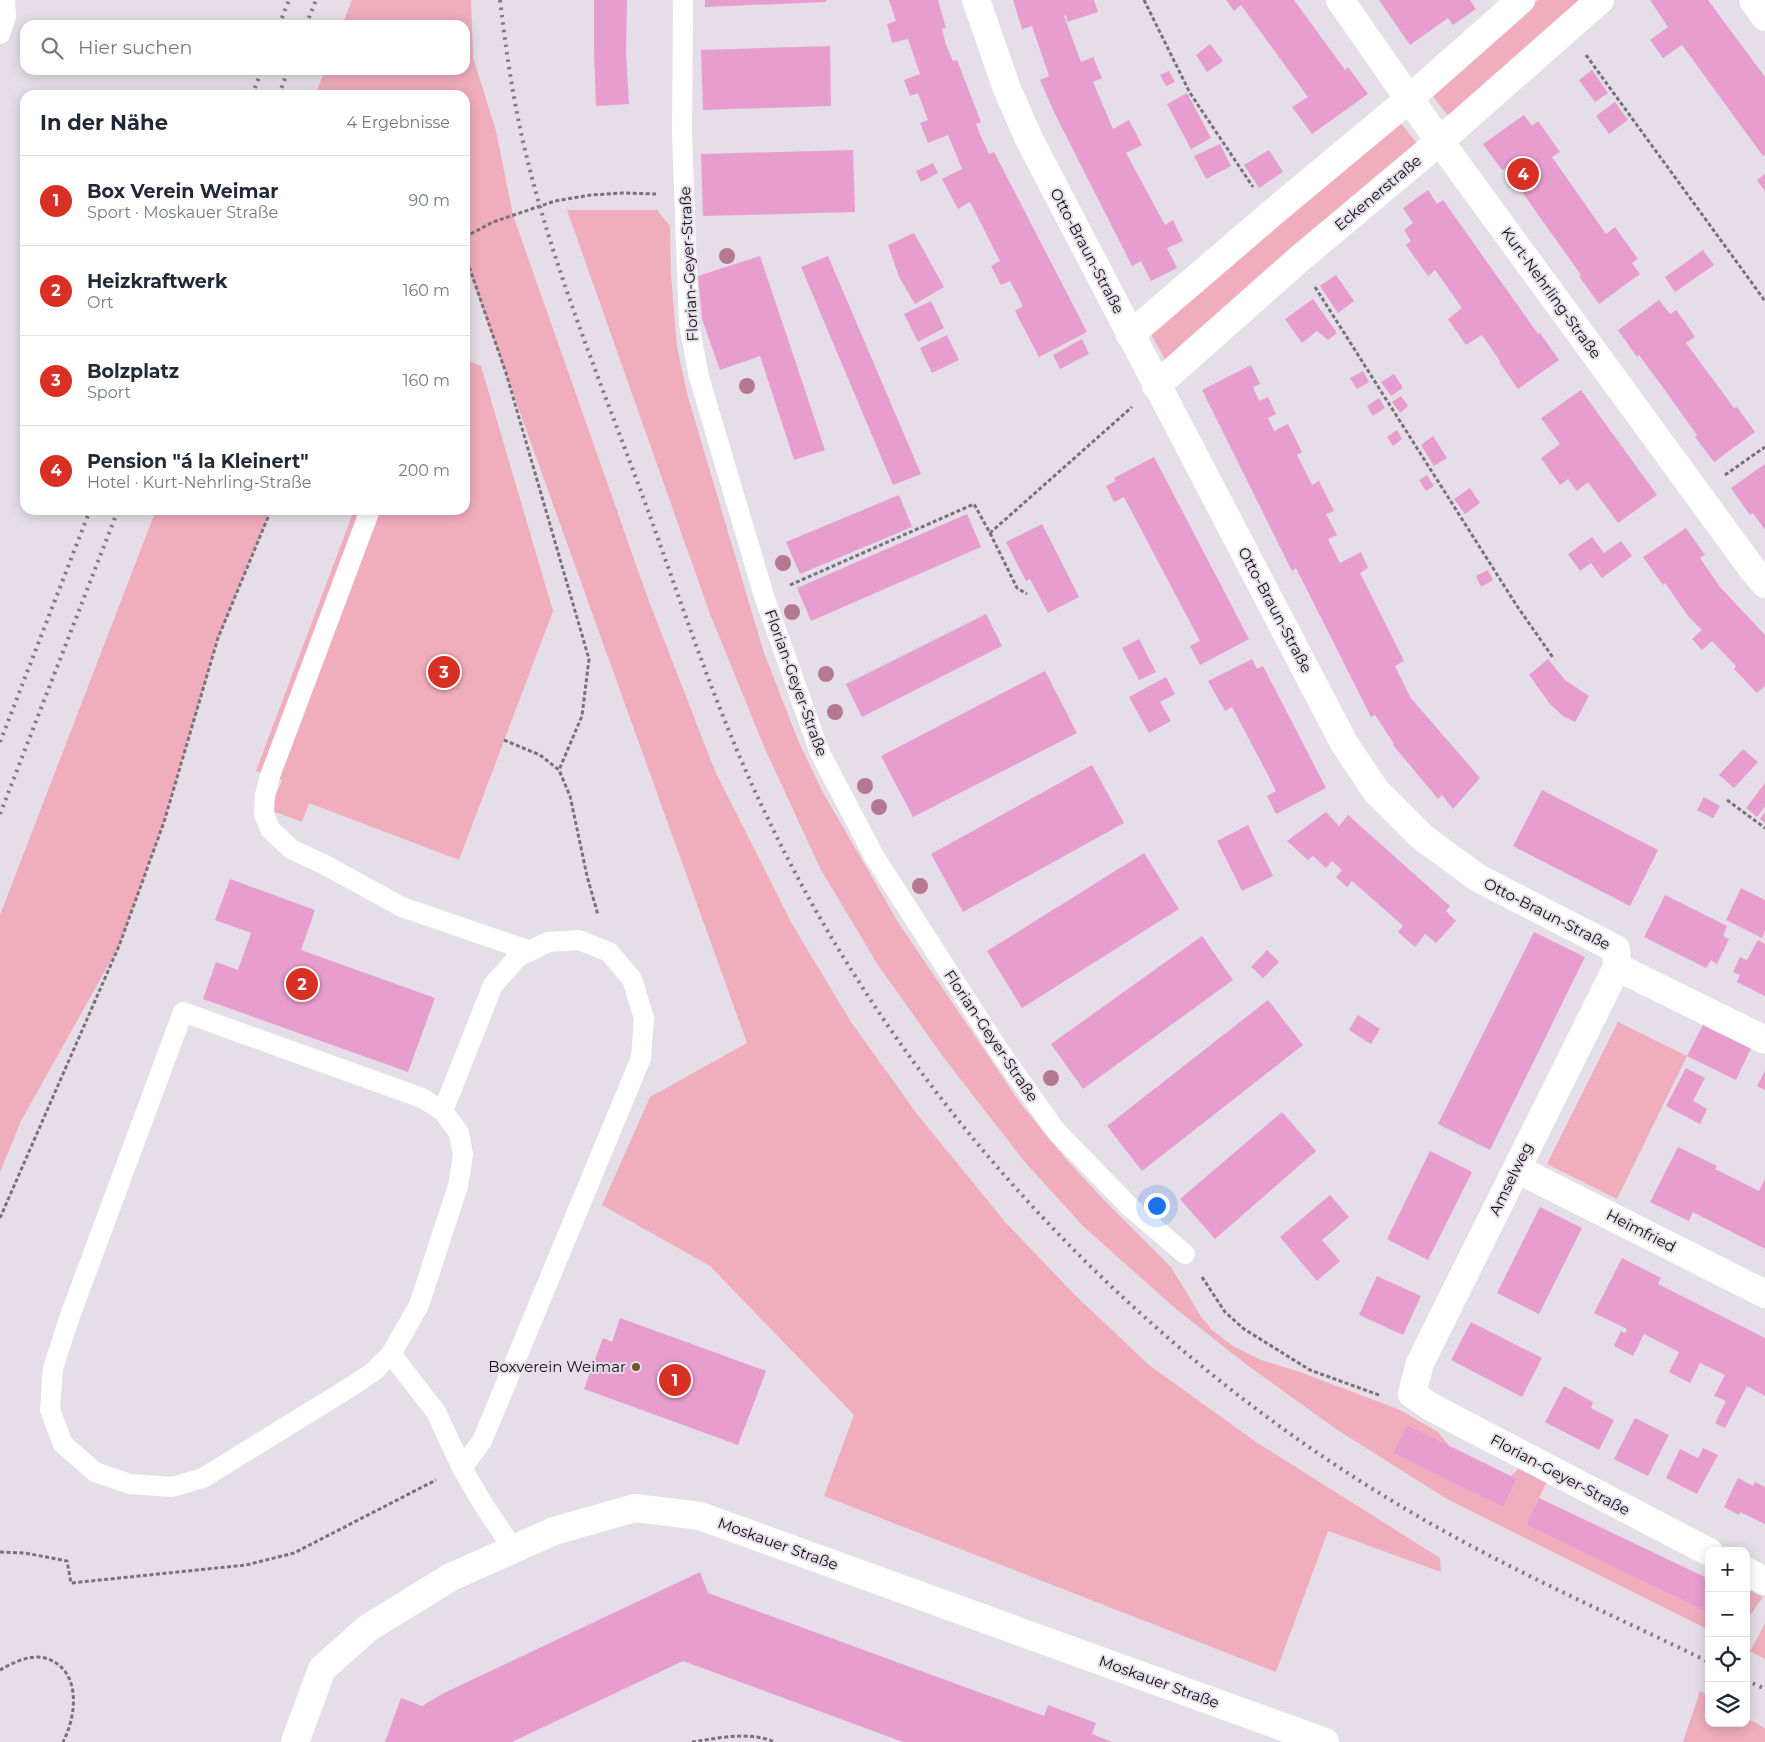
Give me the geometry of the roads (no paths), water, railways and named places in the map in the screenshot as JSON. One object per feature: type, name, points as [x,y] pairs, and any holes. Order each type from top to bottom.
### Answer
[{"type":"street","name":"Otto-Braun-Straße","points":[[976,0],[1007,89],[1030,141],[1156,386],[1344,743],[1376,791],[1422,837],[1478,878],[1616,949],[1617,966],[1765,1040]]},
{"type":"street","name":"Kurt-Nehrling-Straße","points":[[1340,0],[1409,99],[1765,584]]},
{"type":"street","points":[[1130,335],[1409,99],[1521,0]]},
{"type":"street","name":"Eckenerstraße","points":[[1156,386],[1298,260],[1440,141],[1600,0]]},
{"type":"street","points":[[1752,0],[1765,17]]},
{"type":"street","name":"Amselweg","points":[[1412,1394],[1420,1364],[1617,966]]},
{"type":"street","name":"Heimfried","points":[[1517,1169],[1765,1294]]},
{"type":"street","name":"Florian-Geyer-Straße","points":[[1412,1394],[1431,1407],[1705,1550]]},
{"type":"street","name":"Moskauer Straße","points":[[295,1742],[322,1669],[368,1628],[451,1577],[513,1548],[554,1531],[634,1508],[700,1516],[1325,1742]]},
{"type":"street","points":[[1750,1573],[1765,1581]]},
{"type":"lane","points":[[0,34],[6,16],[5,0]]},
{"type":"lane","name":"Florian-Geyer-Straße","points":[[683,0],[682,135],[689,324],[699,377],[764,596],[820,753],[874,856],[935,954],[998,1049],[1056,1131],[1130,1208],[1185,1254]]},
{"type":"lane","points":[[368,515],[270,776],[265,795],[264,814],[270,829],[291,848],[402,907],[530,951]]},
{"type":"lane","points":[[443,1111],[493,985],[518,957],[548,942],[579,940],[610,952],[632,979],[644,1018],[641,1058],[482,1441],[462,1468]]},
{"type":"lane","points":[[183,1012],[422,1098],[443,1111],[458,1133],[463,1154],[458,1186],[419,1305],[391,1354],[373,1372],[203,1478],[172,1487],[130,1484],[95,1472],[63,1444],[50,1410],[53,1368],[70,1316],[183,1012]]},
{"type":"lane","points":[[391,1354],[436,1412],[462,1468],[483,1504],[513,1548]]},
{"type":"railway","points":[[281,20],[289,0]]},
{"type":"railway","points":[[308,20],[316,0]]},
{"type":"railway","points":[[500,0],[510,75],[521,131],[550,241],[719,706],[769,821],[825,926],[889,1027],[960,1122],[1038,1213],[1123,1298],[1214,1376],[1309,1447],[1445,1532],[1519,1571],[1705,1660]]},
{"type":"railway","points":[[254,90],[260,75]]},
{"type":"railway","points":[[281,90],[286,75]]},
{"type":"railway","points":[[0,742],[88,515]]},
{"type":"railway","points":[[0,814],[116,515]]},
{"type":"railway","points":[[1750,1682],[1765,1689]]},
{"type":"place","name":"Pension \"á la Kleinert\"","points":[[1523,174]]},
{"type":"place","name":"Bolzplatz","points":[[444,672]]},
{"type":"place","name":"Heizkraftwerk","points":[[302,984]]},
{"type":"place","name":"Boxverein Weimar","points":[[636,1367]]},
{"type":"place","name":"Box Verein Weimar","points":[[675,1380]]}]
